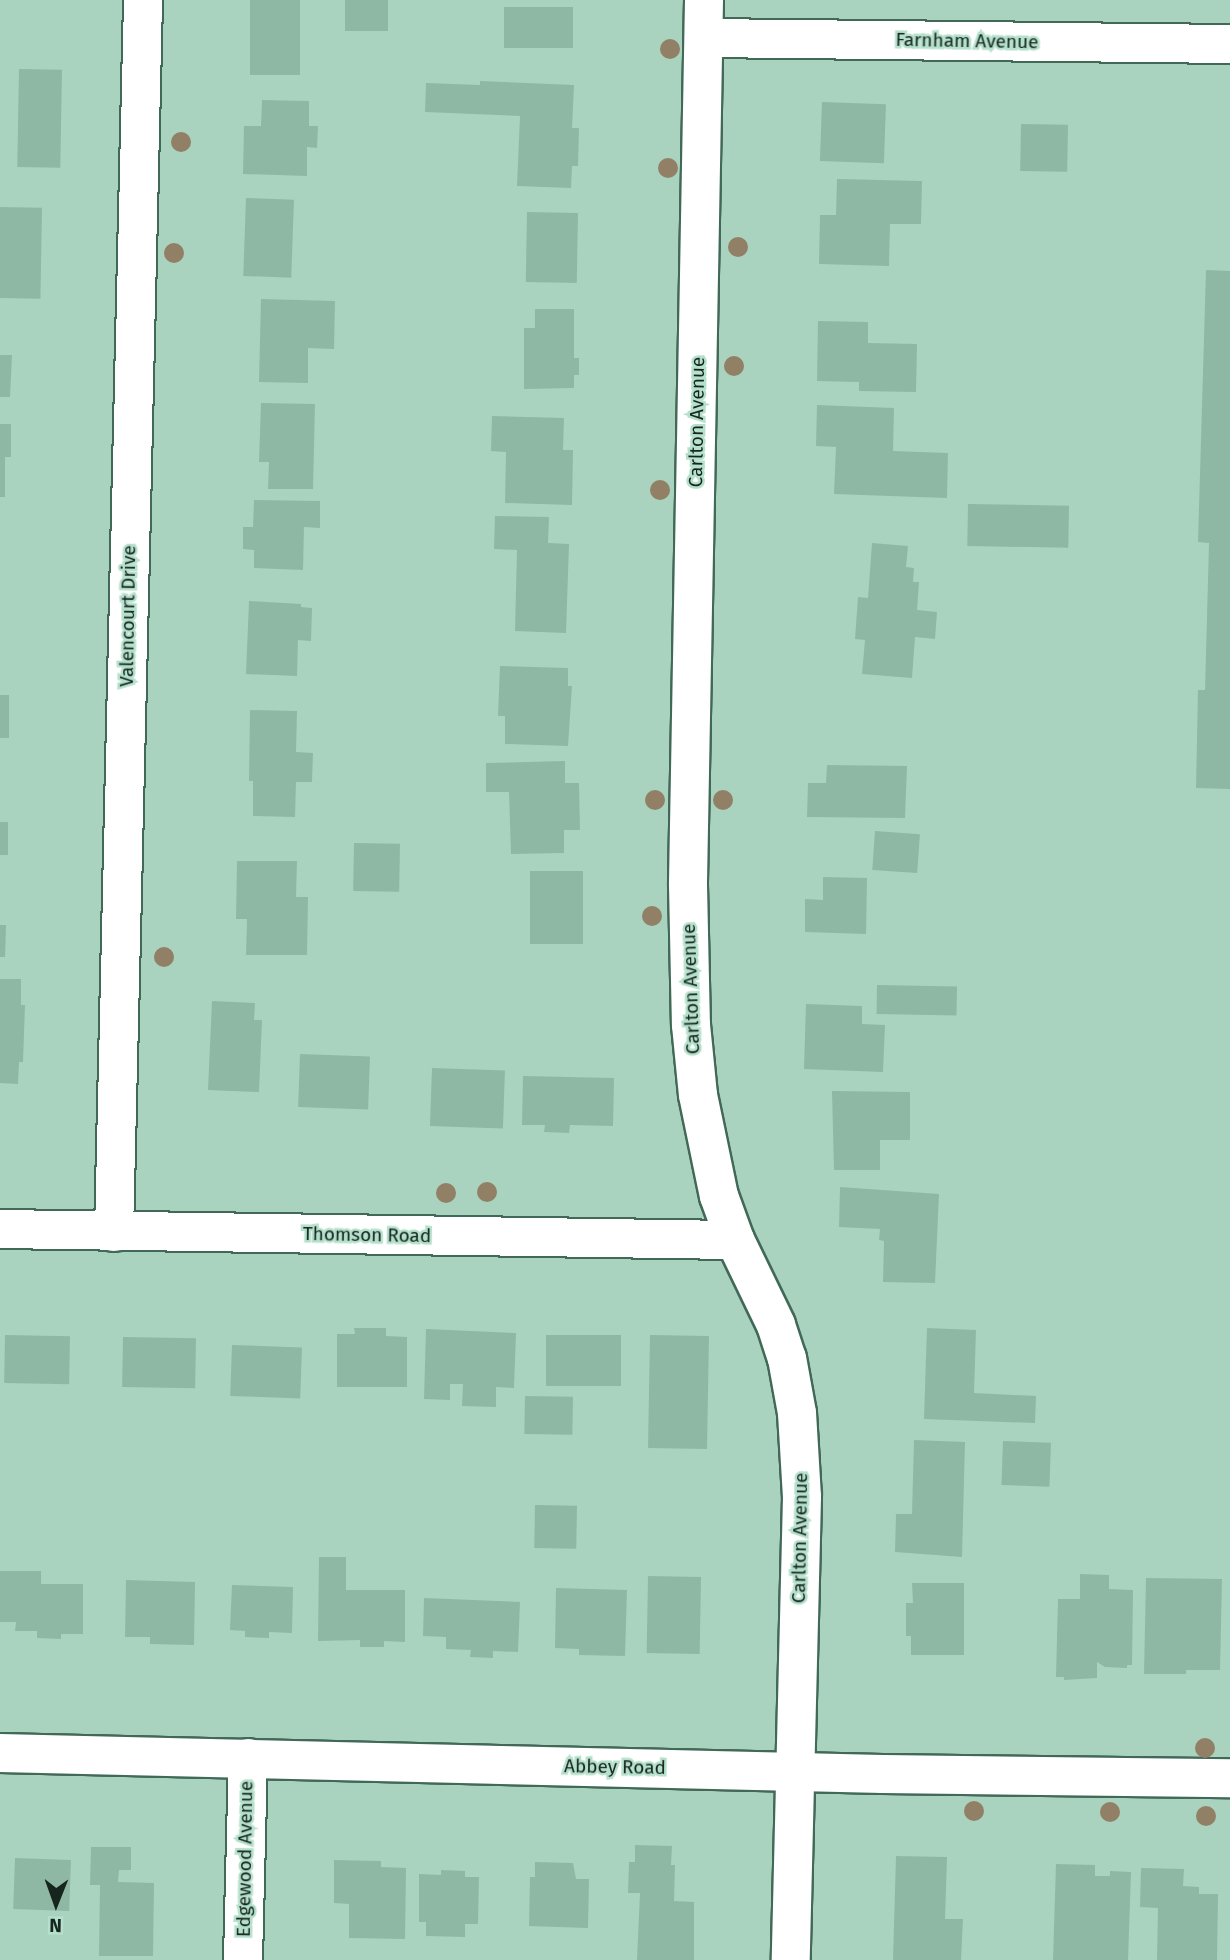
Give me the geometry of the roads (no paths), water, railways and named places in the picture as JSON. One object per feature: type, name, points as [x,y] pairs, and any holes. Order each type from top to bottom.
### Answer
[{"type":"street","name":"Valencourt Drive","points":[[114,1232],[143,0]]},
{"type":"street","name":"Carlton Avenue","points":[[704,0],[688,955],[698,1095],[719,1196],[734,1240],[776,1325],[787,1358],[797,1413],[802,1497],[791,1960]]},
{"type":"street","name":"Farnham Avenue","points":[[704,38],[1230,44]]},
{"type":"street","name":"Thomson Road","points":[[0,1228],[114,1232],[734,1240]]},
{"type":"street","name":"Abbey Road","points":[[0,1753],[795,1772],[1230,1778]]},
{"type":"street","name":"Edgewood Avenue","points":[[243,1960],[248,1758]]}]
